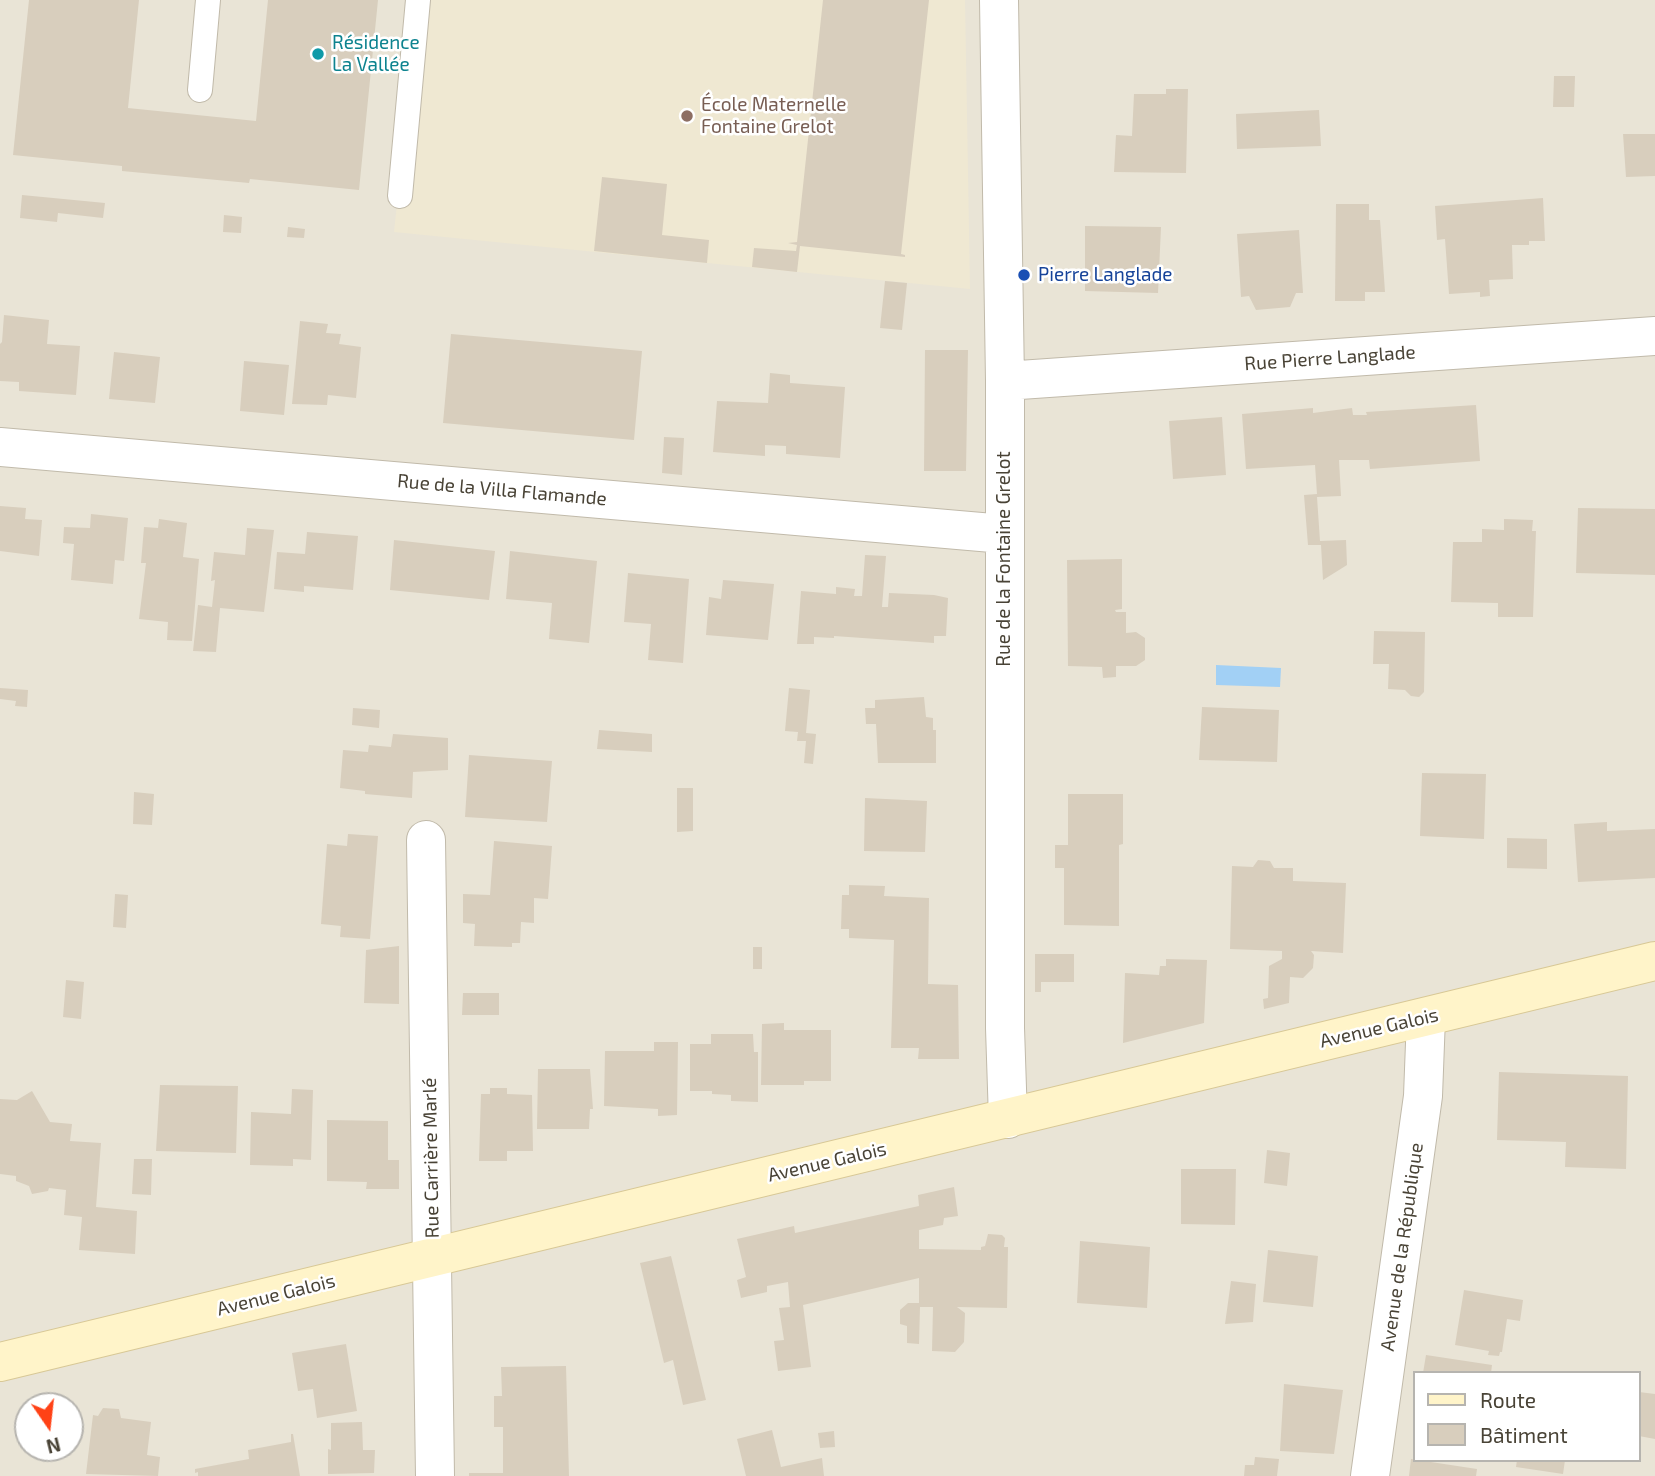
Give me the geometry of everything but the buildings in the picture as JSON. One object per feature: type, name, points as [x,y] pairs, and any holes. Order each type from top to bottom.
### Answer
[{"type":"main road","name":"Avenue Galois","points":[[0,1363],[1655,961]]},
{"type":"street","name":"Rue de la Fontaine Grelot","points":[[999,0],[1005,381],[1007,1119]]},
{"type":"street","name":"Rue Pierre Langlade","points":[[1005,381],[1655,336]]},
{"type":"street","name":"Rue de la Villa Flamande","points":[[0,447],[1004,534]]},
{"type":"street","name":"Rue Carrière Marlé","points":[[426,840],[435,1476]]},
{"type":"street","name":"Avenue de la République","points":[[1370,1476],[1423,1096],[1426,1017]]},
{"type":"lane","points":[[200,90],[208,0]]},
{"type":"lane","points":[[400,196],[418,0]]},
{"type":"shaded area","points":[[0,0],[1655,0],[1655,1476],[0,1476]]},
{"type":"shaded area","name":"École Maternelle Fontaine Grelot","points":[[419,0],[965,0],[970,289],[394,232]]},
{"type":"water","points":[[1216,665],[1281,668],[1280,687],[1216,685]]},
{"type":"place","name":"Résidence La Vallée","points":[[318,54]]},
{"type":"place","name":"École Maternelle Fontaine Grelot","points":[[687,116]]},
{"type":"place","name":"Pierre Langlade","points":[[1024,275]]}]
